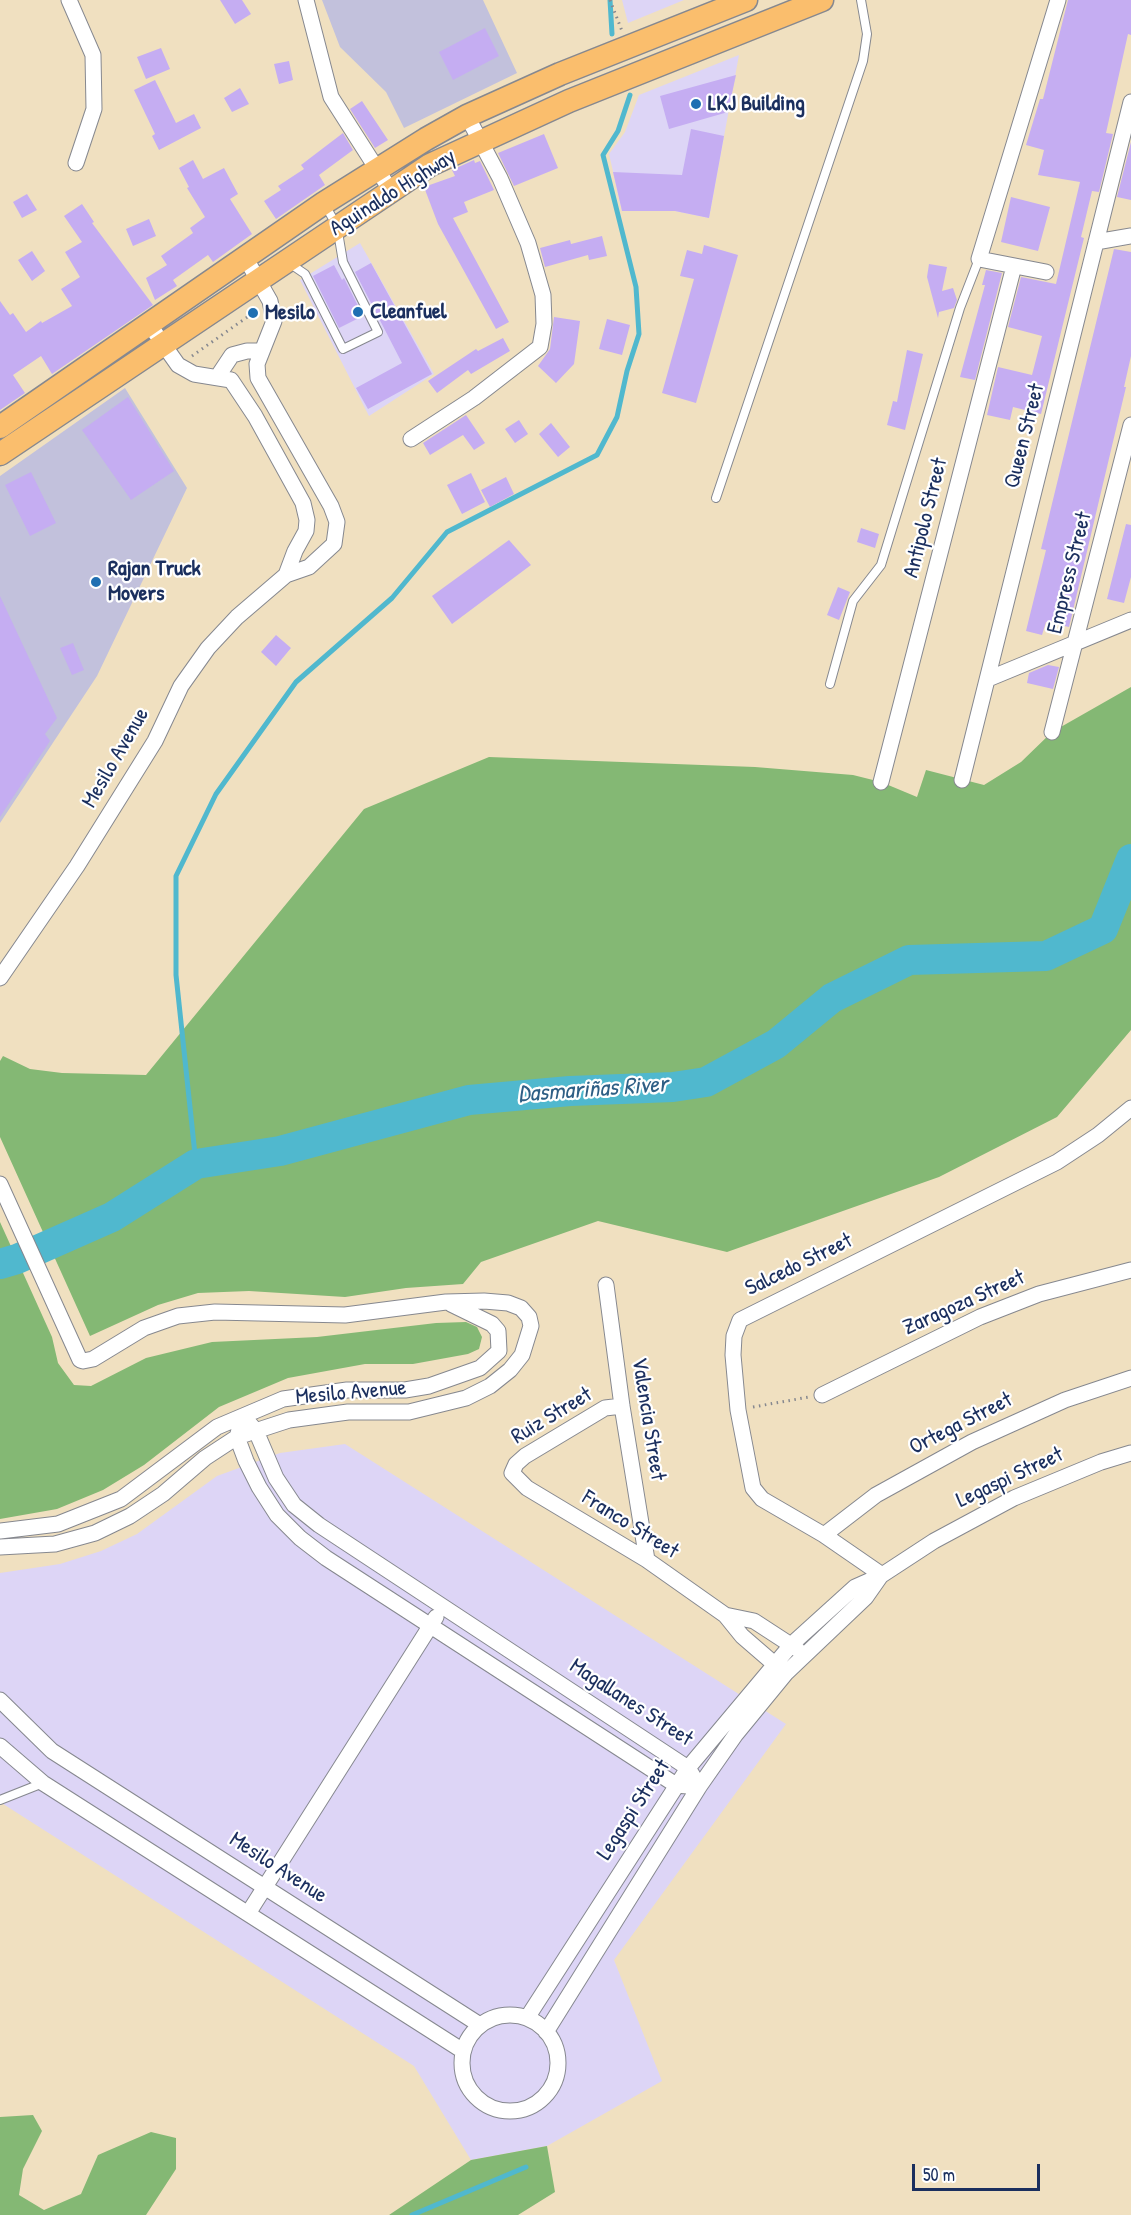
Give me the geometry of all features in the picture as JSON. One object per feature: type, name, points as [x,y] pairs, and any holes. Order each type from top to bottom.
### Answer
[{"type":"main road","name":"Aguinaldo Highway","points":[[0,427],[324,203],[378,168],[467,116],[641,50],[746,0]]},
{"type":"main road","name":"Aguinaldo Highway","points":[[0,454],[430,165],[569,101],[641,50],[822,0]]},
{"type":"street","points":[[69,0],[93,55],[94,109],[76,163]]},
{"type":"street","points":[[306,0],[331,97],[391,190]]},
{"type":"street","points":[[1046,272],[979,258],[1058,0]]},
{"type":"street","name":"Queen Street","points":[[962,780],[1131,102]]},
{"type":"street","points":[[411,439],[482,392],[540,347],[544,324],[543,295],[528,243],[512,203],[467,116]]},
{"type":"street","points":[[1096,242],[1131,236]]},
{"type":"street","name":"Mesilo Avenue","points":[[0,978],[83,857],[155,741],[182,686],[208,648],[237,617],[286,575],[309,567],[320,560],[334,544],[337,522],[331,506],[258,378],[257,364],[274,321],[270,301],[245,258]]},
{"type":"street","name":"Antipolo Street","points":[[881,782],[1014,266]]},
{"type":"street","name":"Mesilo Avenue","points":[[149,324],[178,365],[194,374],[218,376],[231,380],[238,387],[303,503],[307,520],[306,531],[286,575]]},
{"type":"street","points":[[218,376],[232,356],[247,351],[261,351]]},
{"type":"street","points":[[255,416],[273,407]]},
{"type":"street","name":"Empress Street","points":[[1052,732],[1131,424]]},
{"type":"street","points":[[988,679],[1131,620]]},
{"type":"street","name":"Salcedo Street","points":[[882,1575],[824,1535],[762,1499],[753,1488],[738,1410],[733,1355],[734,1336],[740,1320],[1057,1162],[1098,1136],[1131,1108]]},
{"type":"street","name":"Mesilo Avenue","points":[[0,1184],[80,1360],[83,1361],[93,1359],[144,1328],[178,1316],[214,1312],[345,1315],[446,1302],[508,1303],[521,1308],[529,1317],[530,1336],[522,1355],[510,1370],[490,1386],[466,1398],[409,1412],[348,1412],[289,1420],[237,1437],[205,1458],[163,1494],[130,1516],[95,1533],[55,1544],[0,1547]]},
{"type":"street","name":"Zaragoza Street","points":[[822,1395],[980,1317],[1039,1294],[1131,1270]]},
{"type":"street","name":"Valencia Street","points":[[606,1285],[621,1406],[647,1560]]},
{"type":"street","name":"Mesilo Avenue","points":[[0,1531],[58,1524],[121,1499],[195,1442],[242,1415],[283,1399],[347,1390],[405,1390],[429,1386],[480,1368],[500,1351],[498,1331],[484,1319],[446,1302]]},
{"type":"street","name":"Ortega Street","points":[[824,1535],[876,1495],[972,1442],[1065,1400],[1131,1378]]},
{"type":"street","name":"Ruiz Street","points":[[512,1473],[516,1464],[525,1456],[605,1408],[621,1406]]},
{"type":"street","points":[[237,1437],[242,1415]]},
{"type":"street","name":"Magallanes Street","points":[[242,1415],[256,1431],[276,1478],[294,1505],[346,1545],[688,1768],[699,1787]]},
{"type":"street","name":"Magallanes Street","points":[[237,1437],[259,1487],[278,1515],[300,1538],[430,1626],[676,1785],[699,1787]]},
{"type":"street","name":"Legaspi Street","points":[[526,2018],[688,1768],[792,1644],[855,1587],[882,1575],[934,1541],[1014,1498],[1101,1462],[1131,1453]]},
{"type":"street","name":"Franco Street","points":[[512,1473],[527,1488],[647,1560],[725,1615],[742,1636],[786,1673]]},
{"type":"street","name":"Legaspi Street","points":[[546,2032],[699,1787],[736,1734],[786,1673],[866,1597],[882,1575]]},
{"type":"street","points":[[249,1912],[442,1606]]},
{"type":"street","name":"Franco Street","points":[[725,1615],[754,1621],[792,1644],[804,1655]]},
{"type":"street","name":"Mesilo Avenue","points":[[0,1700],[52,1751],[480,2025]]},
{"type":"street","points":[[0,1746],[43,1783],[249,1912],[463,2051]]},
{"type":"street","points":[[502,2015],[526,2018],[546,2032],[554,2044],[558,2059],[556,2074],[541,2100],[528,2108],[513,2111],[498,2110],[485,2104],[473,2094],[465,2081],[462,2066],[463,2051],[473,2032],[480,2025],[502,2015]]},
{"type":"lane","points":[[716,498],[863,61],[867,34],[861,0]]},
{"type":"lane","points":[[286,261],[305,274],[343,349],[378,332],[343,262],[337,226],[324,203]]},
{"type":"lane","points":[[830,684],[853,601],[881,566],[960,308],[979,258]]},
{"type":"lane","points":[[0,1800],[43,1783]]},
{"type":"path","points":[[610,0],[615,12],[641,50]]},
{"type":"path","points":[[190,357],[253,313]]},
{"type":"path","points":[[738,1410],[822,1395]]},
{"type":"shaded area","points":[[322,0],[483,0],[517,73],[404,128],[386,92],[340,47]]},
{"type":"shaded area","points":[[622,0],[684,0],[628,23]]},
{"type":"shaded area","points":[[739,55],[709,218],[675,211],[622,211],[609,154],[625,132],[639,95]]},
{"type":"shaded area","name":"Cleanfuel","points":[[360,243],[434,374],[369,416],[300,280]]},
{"type":"shaded area","name":"Rajan Truck Movers","points":[[125,388],[187,488],[97,676],[0,823],[0,476]]},
{"type":"shaded area","points":[[345,1444],[786,1724],[614,1960],[662,2081],[547,2146],[471,2160],[414,2066],[0,1802],[0,1573],[60,1564],[101,1551],[137,1534],[217,1476],[280,1453]]},
{"type":"green space","points":[[1131,687],[1131,1030],[1057,1117],[939,1177],[727,1252],[598,1221],[481,1262],[463,1284],[406,1288],[345,1297],[249,1291],[198,1293],[158,1305],[90,1336],[0,1137],[0,1061],[3,1056],[30,1069],[62,1073],[146,1075],[364,809],[489,757],[755,767],[853,775],[881,782],[917,797],[926,770],[984,785],[1021,762],[1052,732]]},
{"type":"green space","points":[[0,1222],[52,1337],[58,1363],[74,1385],[91,1386],[146,1358],[212,1342],[317,1337],[436,1323],[466,1322],[477,1327],[482,1337],[479,1349],[468,1354],[413,1364],[365,1364],[288,1378],[219,1407],[144,1465],[103,1490],[57,1509],[0,1519]]},
{"type":"green space","points":[[33,2115],[42,2131],[23,2169],[19,2195],[44,2210],[81,2194],[98,2155],[151,2132],[176,2138],[176,2169],[146,2215],[0,2215],[0,2117]]},
{"type":"green space","points":[[547,2146],[555,2192],[518,2215],[389,2215],[471,2160]]},
{"type":"building","points":[[220,0],[242,0],[251,14],[235,24]]},
{"type":"building","points":[[1068,0],[1131,0],[1131,35],[1128,34],[1106,133],[1113,134],[1099,192],[1092,191],[1081,237],[1084,238],[1041,414],[1013,407],[1010,420],[987,415],[998,367],[1032,375],[1042,336],[1008,327],[1021,277],[1056,284],[1080,182],[1038,175],[1044,150],[1026,145],[1040,99],[1043,99]]},
{"type":"building","points":[[485,28],[499,56],[453,80],[439,52]]},
{"type":"building","points":[[161,48],[170,69],[146,79],[137,57]]},
{"type":"building","points":[[289,61],[293,80],[279,84],[274,64]]},
{"type":"building","name":"LKJ Building","points":[[736,75],[728,112],[669,129],[660,96]]},
{"type":"building","points":[[155,80],[176,123],[194,114],[201,128],[159,150],[152,136],[155,134],[134,90]]},
{"type":"building","points":[[240,88],[249,104],[232,112],[224,98]]},
{"type":"building","points":[[362,101],[388,140],[375,148],[350,109]]},
{"type":"building","points":[[691,129],[724,136],[709,218],[675,211],[622,211],[613,172],[682,175]]},
{"type":"building","points":[[343,133],[353,150],[319,175],[325,185],[276,219],[264,201],[281,190],[278,186],[304,169],[301,165]]},
{"type":"building","points":[[544,134],[558,168],[514,186],[498,153]]},
{"type":"building","points":[[1131,142],[1131,200],[1117,197]]},
{"type":"building","points":[[193,160],[203,179],[224,168],[238,194],[230,199],[252,234],[213,262],[208,255],[173,280],[177,286],[155,300],[146,278],[167,265],[161,256],[193,233],[190,228],[205,217],[187,188],[189,187],[179,168]]},
{"type":"building","points":[[474,160],[475,163],[480,161],[494,190],[464,202],[468,212],[453,218],[509,322],[496,329],[438,224],[424,187],[455,176],[452,170]]},
{"type":"building","points":[[27,194],[37,210],[22,218],[13,202]]},
{"type":"building","points":[[1011,197],[1050,207],[1038,251],[1001,242]]},
{"type":"building","points":[[82,204],[94,222],[92,223],[153,305],[52,374],[41,356],[13,375],[25,393],[0,410],[0,301],[10,315],[13,313],[26,332],[41,321],[42,323],[72,306],[61,289],[80,277],[65,252],[82,242],[64,216]]},
{"type":"building","points":[[149,219],[156,236],[133,246],[126,229]]},
{"type":"building","points":[[602,236],[607,256],[589,260],[588,255],[545,267],[540,248],[570,240],[571,244]]},
{"type":"building","points":[[704,245],[738,255],[696,403],[662,393],[694,279],[680,276],[687,250],[702,254]]},
{"type":"building","points":[[1114,249],[1131,252],[1131,356],[1124,387],[1126,387],[1069,627],[1046,622],[1042,635],[1026,631],[1046,550],[1041,549]]},
{"type":"building","points":[[32,251],[45,271],[32,281],[18,260]]},
{"type":"building","points":[[371,263],[432,374],[368,409],[356,388],[402,363],[355,272]]},
{"type":"building","points":[[929,264],[947,267],[942,291],[953,288],[957,300],[954,308],[939,312],[938,318],[927,277]]},
{"type":"building","points":[[334,265],[342,280],[344,278],[363,316],[339,328],[313,276]]},
{"type":"building","points":[[986,270],[1002,273],[975,380],[960,377],[985,285],[982,285]]},
{"type":"building","points":[[554,317],[580,321],[574,364],[556,383],[538,366],[550,349]]},
{"type":"building","points":[[607,319],[630,325],[622,355],[599,349]]},
{"type":"building","points":[[503,338],[510,351],[471,374],[468,370],[437,393],[428,381],[476,349],[478,351]]},
{"type":"building","points":[[907,350],[923,354],[905,430],[887,425],[893,401],[897,402]]},
{"type":"building","points":[[128,397],[174,471],[131,500],[82,430]]},
{"type":"building","points":[[466,415],[485,443],[474,450],[463,435],[430,455],[423,443]]},
{"type":"building","points":[[519,420],[528,434],[515,443],[505,429]]},
{"type":"building","points":[[551,423],[570,447],[558,457],[539,434]]},
{"type":"building","points":[[31,472],[56,523],[30,536],[5,485]]},
{"type":"building","points":[[471,473],[485,502],[462,514],[447,485]]},
{"type":"building","points":[[506,477],[514,494],[490,507],[481,490]]},
{"type":"building","points":[[1126,524],[1131,525],[1131,577],[1124,603],[1107,599]]},
{"type":"building","points":[[861,528],[879,534],[875,548],[857,542]]},
{"type":"building","points":[[509,540],[531,565],[452,624],[432,596]]},
{"type":"building","points":[[838,587],[850,592],[839,620],[827,615]]},
{"type":"building","points":[[0,596],[57,718],[45,734],[50,741],[0,817]]},
{"type":"building","points":[[276,635],[291,648],[276,666],[261,652]]},
{"type":"building","points":[[73,643],[84,670],[72,675],[60,648]]},
{"type":"building","points":[[1048,665],[1059,667],[1053,689],[1027,683],[1029,673]]},
{"type":"waterway","points":[[610,0],[612,34]]},
{"type":"waterway","points":[[196,1164],[176,975],[176,876],[216,794],[296,682],[392,598],[447,532],[597,455],[617,417],[627,371],[639,334],[636,287],[603,155],[618,131],[630,95]]},
{"type":"waterway","name":"Dasmariñas River","points":[[0,1264],[17,1259],[112,1217],[196,1164],[280,1151],[469,1100],[570,1091],[673,1087],[706,1082],[776,1044],[832,998],[909,960],[1046,956],[1103,929],[1131,859]]},
{"type":"waterway","points":[[412,2215],[526,2167]]},
{"type":"place","name":"LKJ Building","points":[[696,104]]},
{"type":"place","name":"Cleanfuel","points":[[358,312]]},
{"type":"place","name":"Mesilo","points":[[253,313]]},
{"type":"place","name":"Rajan Truck Movers","points":[[96,582]]}]
